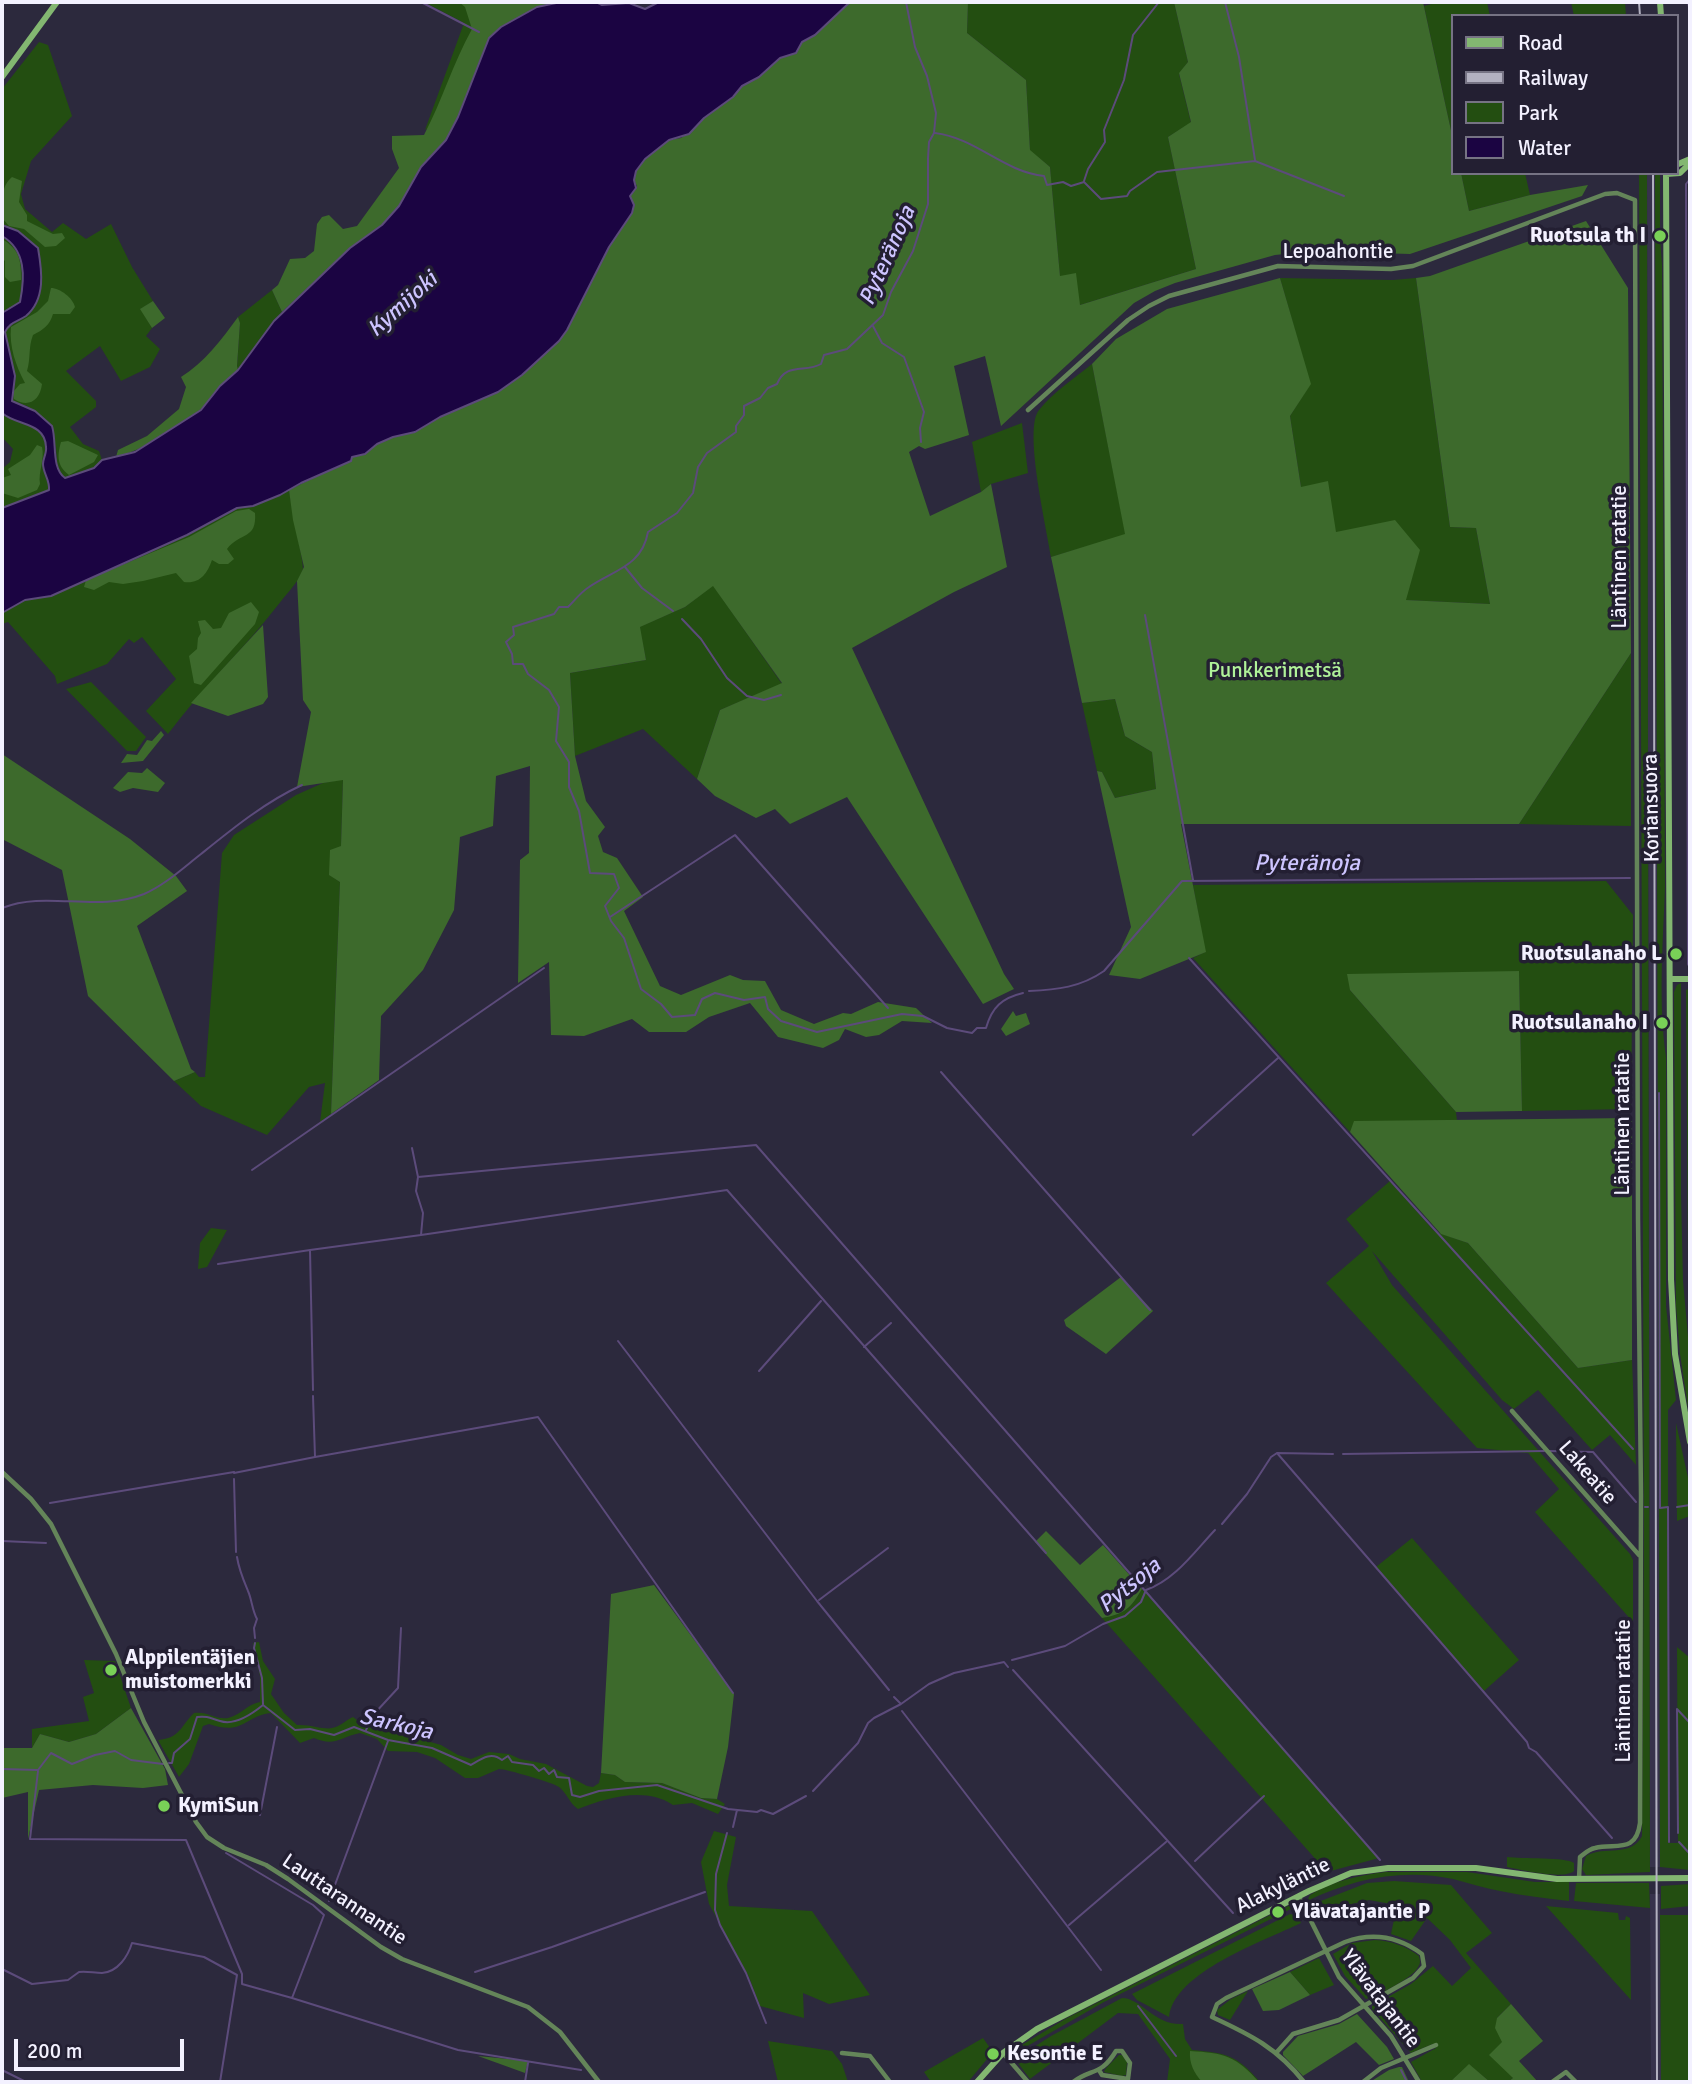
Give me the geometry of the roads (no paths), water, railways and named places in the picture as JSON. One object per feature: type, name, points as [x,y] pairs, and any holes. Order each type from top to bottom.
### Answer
[{"type":"main road","points":[[2,77],[57,2]]},
{"type":"main road","name":"Koriansuora","points":[[1666,175],[1672,1307],[1675,1354],[1690,1442]]},
{"type":"main road","points":[[1670,979],[1690,979]]},
{"type":"main road","name":"Alakyläntie","points":[[977,2082],[1003,2053],[1018,2041],[1073,2010],[1351,1872],[1388,1868],[1476,1868],[1545,1878],[1690,1878]]},
{"type":"street","name":"Lepoahontie","points":[[1028,410],[1128,320],[1169,296],[1285,266],[1391,269],[1412,266],[1605,194],[1617,193],[1635,200]]},
{"type":"street","name":"Läntinen ratatie","points":[[1579,1878],[1580,1857],[1596,1847],[1630,1844],[1639,1831],[1635,200]]},
{"type":"street","name":"Lakeatie","points":[[1512,1411],[1640,1555]]},
{"type":"street","name":"Lauttarannantie","points":[[2,1472],[32,1499],[51,1524],[116,1654],[144,1722],[202,1831],[214,1842],[266,1865],[288,1879],[381,1947],[402,1959],[528,2007],[560,2032],[599,2082]]},
{"type":"street","name":"Ylävatajantie","points":[[1299,1897],[1339,1977],[1391,2036],[1419,2082]]},
{"type":"street","points":[[1276,2053],[1293,2034],[1339,2020],[1419,1973],[1424,1966],[1422,1954],[1397,1940],[1378,1936],[1351,1939],[1217,2004],[1212,2017],[1247,2032],[1276,2053],[1304,2082]]},
{"type":"street","points":[[1363,2082],[1381,2068],[1436,2045]]},
{"type":"street","points":[[1073,2082],[1099,2070],[1110,2062],[1116,2051],[1122,2052],[1130,2063],[1128,2079],[1102,2075],[1099,2070]]},
{"type":"street","points":[[842,2053],[870,2056],[890,2082]]},
{"type":"street","points":[[1003,2053],[1028,2082]]},
{"type":"street","points":[[1552,2082],[1566,2072],[1576,2082]]},
{"type":"water","name":"Kymijoki","points":[[561,2],[596,2],[602,5],[629,3],[645,9],[659,2],[850,2],[815,35],[802,42],[796,53],[780,58],[759,77],[742,86],[733,97],[704,118],[689,134],[669,140],[645,159],[636,171],[636,188],[630,196],[634,205],[632,213],[609,247],[567,330],[559,341],[522,375],[498,392],[440,417],[415,432],[377,444],[365,454],[352,457],[351,461],[280,495],[253,506],[237,508],[187,535],[51,596],[25,600],[2,613],[2,508],[49,490],[49,486],[43,464],[46,447],[41,433],[2,413],[2,313],[20,302],[23,274],[20,256],[2,236],[2,225],[18,231],[38,248],[41,275],[40,293],[32,309],[26,316],[11,324],[5,332],[15,376],[12,401],[35,411],[52,426],[56,461],[65,478],[94,468],[102,460],[135,452],[201,410],[220,386],[238,370],[274,321],[350,248],[382,225],[399,206],[421,167],[446,140],[458,117],[489,38],[501,27],[537,7]]},
{"type":"waterway","points":[[421,2],[479,32]]},
{"type":"waterway","name":"Pyteränoja","points":[[906,2],[915,47],[927,76],[936,113],[934,133],[929,142],[928,204],[913,251],[891,292],[883,315],[847,349],[824,355],[821,364],[815,367],[785,373],[777,384],[768,388],[760,398],[744,406],[744,415],[736,426],[736,432],[707,453],[698,467],[693,493],[677,513],[648,532],[640,553],[633,560],[586,589],[568,607],[559,607],[554,614],[513,627],[514,635],[506,642],[513,664],[523,664],[528,674],[549,690],[559,707],[556,741],[569,762],[569,787],[579,811],[590,873],[614,874],[619,888],[605,906],[611,921],[624,938],[641,989],[661,1004],[672,1017],[695,1015],[702,999],[715,993],[744,1000],[765,997],[768,1009],[781,1021],[817,1032],[902,1014],[923,1016],[947,1028],[972,1033],[977,1028],[986,1028],[991,1014],[1004,1001],[1023,993]]},
{"type":"waterway","points":[[1084,181],[1088,169],[1105,142],[1104,130],[1124,80],[1133,35],[1159,2]]},
{"type":"waterway","points":[[1225,2],[1239,57],[1255,160]]},
{"type":"waterway","points":[[1688,2],[1690,12]]},
{"type":"waterway","points":[[935,133],[964,141],[1016,168],[1044,176],[1047,185],[1063,182],[1071,186],[1084,182],[1101,199],[1127,196],[1157,172],[1255,161],[1344,196]]},
{"type":"waterway","points":[[1690,179],[1686,184],[1690,968]]},
{"type":"waterway","points":[[873,326],[882,343],[904,357],[924,412],[920,428],[921,442]]},
{"type":"waterway","points":[[625,567],[642,588],[673,611]]},
{"type":"waterway","points":[[1145,615],[1193,880]]},
{"type":"waterway","points":[[682,619],[701,639],[727,678],[747,696],[764,700],[781,695]]},
{"type":"waterway","points":[[2,908],[36,901],[108,902],[144,894],[167,881],[262,808],[302,785]]},
{"type":"waterway","points":[[610,917],[735,835],[888,1008]]},
{"type":"waterway","name":"Pyteränoja","points":[[1029,991],[1068,987],[1087,981],[1104,971],[1182,881],[1630,878]]},
{"type":"waterway","points":[[1189,958],[1633,1449]]},
{"type":"waterway","points":[[252,1170],[544,968]]},
{"type":"waterway","points":[[1690,991],[1690,1074]]},
{"type":"waterway","points":[[1193,1135],[1278,1058]]},
{"type":"waterway","points":[[941,1072],[1150,1310]]},
{"type":"waterway","points":[[1659,1093],[1660,1508],[1668,1507],[1669,1842]]},
{"type":"waterway","points":[[418,1177],[756,1145],[1380,1860]]},
{"type":"waterway","points":[[313,1390],[310,1250],[421,1235],[423,1213],[416,1191],[418,1177],[412,1148]]},
{"type":"waterway","points":[[421,1235],[727,1190],[1046,1553]]},
{"type":"waterway","points":[[1690,1243],[1690,1265]]},
{"type":"waterway","points":[[218,1264],[310,1250]]},
{"type":"waterway","points":[[1690,1273],[1690,1278]]},
{"type":"waterway","points":[[759,1371],[821,1301]]},
{"type":"waterway","points":[[864,1347],[891,1323]]},
{"type":"waterway","points":[[618,1341],[817,1601],[889,1690]]},
{"type":"waterway","points":[[234,1473],[315,1457],[313,1396]]},
{"type":"waterway","points":[[315,1457],[538,1417],[733,1693]]},
{"type":"waterway","name":"Pytsoja","points":[[1343,1454],[1544,1451]]},
{"type":"waterway","name":"Pytsoja","points":[[1549,1451],[1593,1452],[1636,1502]]},
{"type":"waterway","points":[[1277,1453],[1527,1742],[1529,1748],[1536,1752],[1612,1838]]},
{"type":"waterway","name":"Pytsoja","points":[[1222,1524],[1247,1494],[1271,1457],[1277,1453],[1333,1454]]},
{"type":"waterway","points":[[50,1503],[234,1472]]},
{"type":"waterway","points":[[234,1479],[236,1552]]},
{"type":"waterway","points":[[1677,1507],[1690,1505]]},
{"type":"waterway","name":"Pytsoja","points":[[1012,1660],[1065,1646],[1103,1624],[1125,1616],[1141,1602],[1146,1590],[1175,1572],[1215,1530]]},
{"type":"waterway","points":[[2,1541],[46,1543]]},
{"type":"waterway","points":[[819,1600],[888,1548]]},
{"type":"waterway","points":[[237,1557],[257,1619],[255,1638]]},
{"type":"waterway","points":[[366,1730],[374,1714],[398,1688],[401,1628]]},
{"type":"waterway","points":[[255,1643],[262,1678],[263,1704]]},
{"type":"waterway","name":"Pytsoja","points":[[813,1791],[858,1743],[868,1723],[874,1718],[901,1704],[929,1684],[954,1673],[1004,1662],[1008,1667]]},
{"type":"waterway","points":[[1013,1670],[1233,1913]]},
{"type":"waterway","points":[[894,1697],[901,1704]]},
{"type":"waterway","name":"Sarkoja","points":[[169,1763],[172,1763],[174,1753],[190,1739],[197,1717],[232,1722],[263,1705],[295,1730],[310,1729],[334,1735],[354,1727],[388,1740],[432,1748],[471,1765],[486,1757],[494,1756],[502,1760],[508,1756],[512,1762],[533,1765],[539,1771],[544,1768],[549,1774],[554,1770],[557,1777],[569,1778],[572,1795],[580,1797],[599,1791],[657,1785],[728,1809],[757,1812],[761,1810],[773,1814],[806,1796]]},
{"type":"waterway","points":[[1678,1833],[1677,1709],[1690,1723]]},
{"type":"waterway","points":[[902,1711],[1101,1970]]},
{"type":"waterway","points":[[260,1815],[277,1727]]},
{"type":"waterway","points":[[329,1901],[388,1741]]},
{"type":"waterway","name":"Sarkoja","points":[[2,1769],[38,1770],[51,1753],[72,1764],[115,1751],[131,1760],[163,1764]]},
{"type":"waterway","points":[[38,1771],[30,1839],[186,1840],[242,1974],[242,1984],[292,1998],[324,1915],[313,1905],[226,1853]]},
{"type":"waterway","points":[[1195,1861],[1264,1796]]},
{"type":"waterway","points":[[733,1827],[737,1810]]},
{"type":"waterway","points":[[727,1833],[716,1874],[715,1910],[720,1925],[746,1973],[766,2023]]},
{"type":"waterway","points":[[1069,1925],[1166,1842]]},
{"type":"waterway","points":[[1679,1842],[1690,1854]]},
{"type":"waterway","points":[[475,1972],[705,1892]]},
{"type":"waterway","points":[[2,1969],[32,1984],[68,1980],[79,1972],[102,1973],[113,1970],[125,1958],[132,1943],[204,1957],[237,1975],[220,2082]]},
{"type":"waterway","points":[[292,1998],[458,2050],[581,2070]]},
{"type":"waterway","points":[[1138,2006],[1176,2056]]},
{"type":"waterway","points":[[525,2082],[528,2063]]},
{"type":"waterway","points":[[2,2070],[26,2082]]},
{"type":"waterway","points":[[1401,2070],[1407,2082]]},
{"type":"railway","points":[[1639,2],[1640,14]]},
{"type":"railway","points":[[1653,175],[1657,2082]]},
{"type":"place","name":"Ruotsula th I","points":[[1660,236]]},
{"type":"place","name":"Ruotsulanaho L","points":[[1676,954]]},
{"type":"place","name":"Ruotsulanaho I","points":[[1662,1023]]},
{"type":"place","name":"Alppilentäjien muistomerkki","points":[[111,1670]]},
{"type":"place","name":"KymiSun","points":[[164,1806]]},
{"type":"place","name":"Ylävatajantie P","points":[[1278,1912]]},
{"type":"place","name":"Kesontie E","points":[[993,2054]]},
{"type":"park label","name":"Punkkerimetsä","points":[[1275,671]]}]
